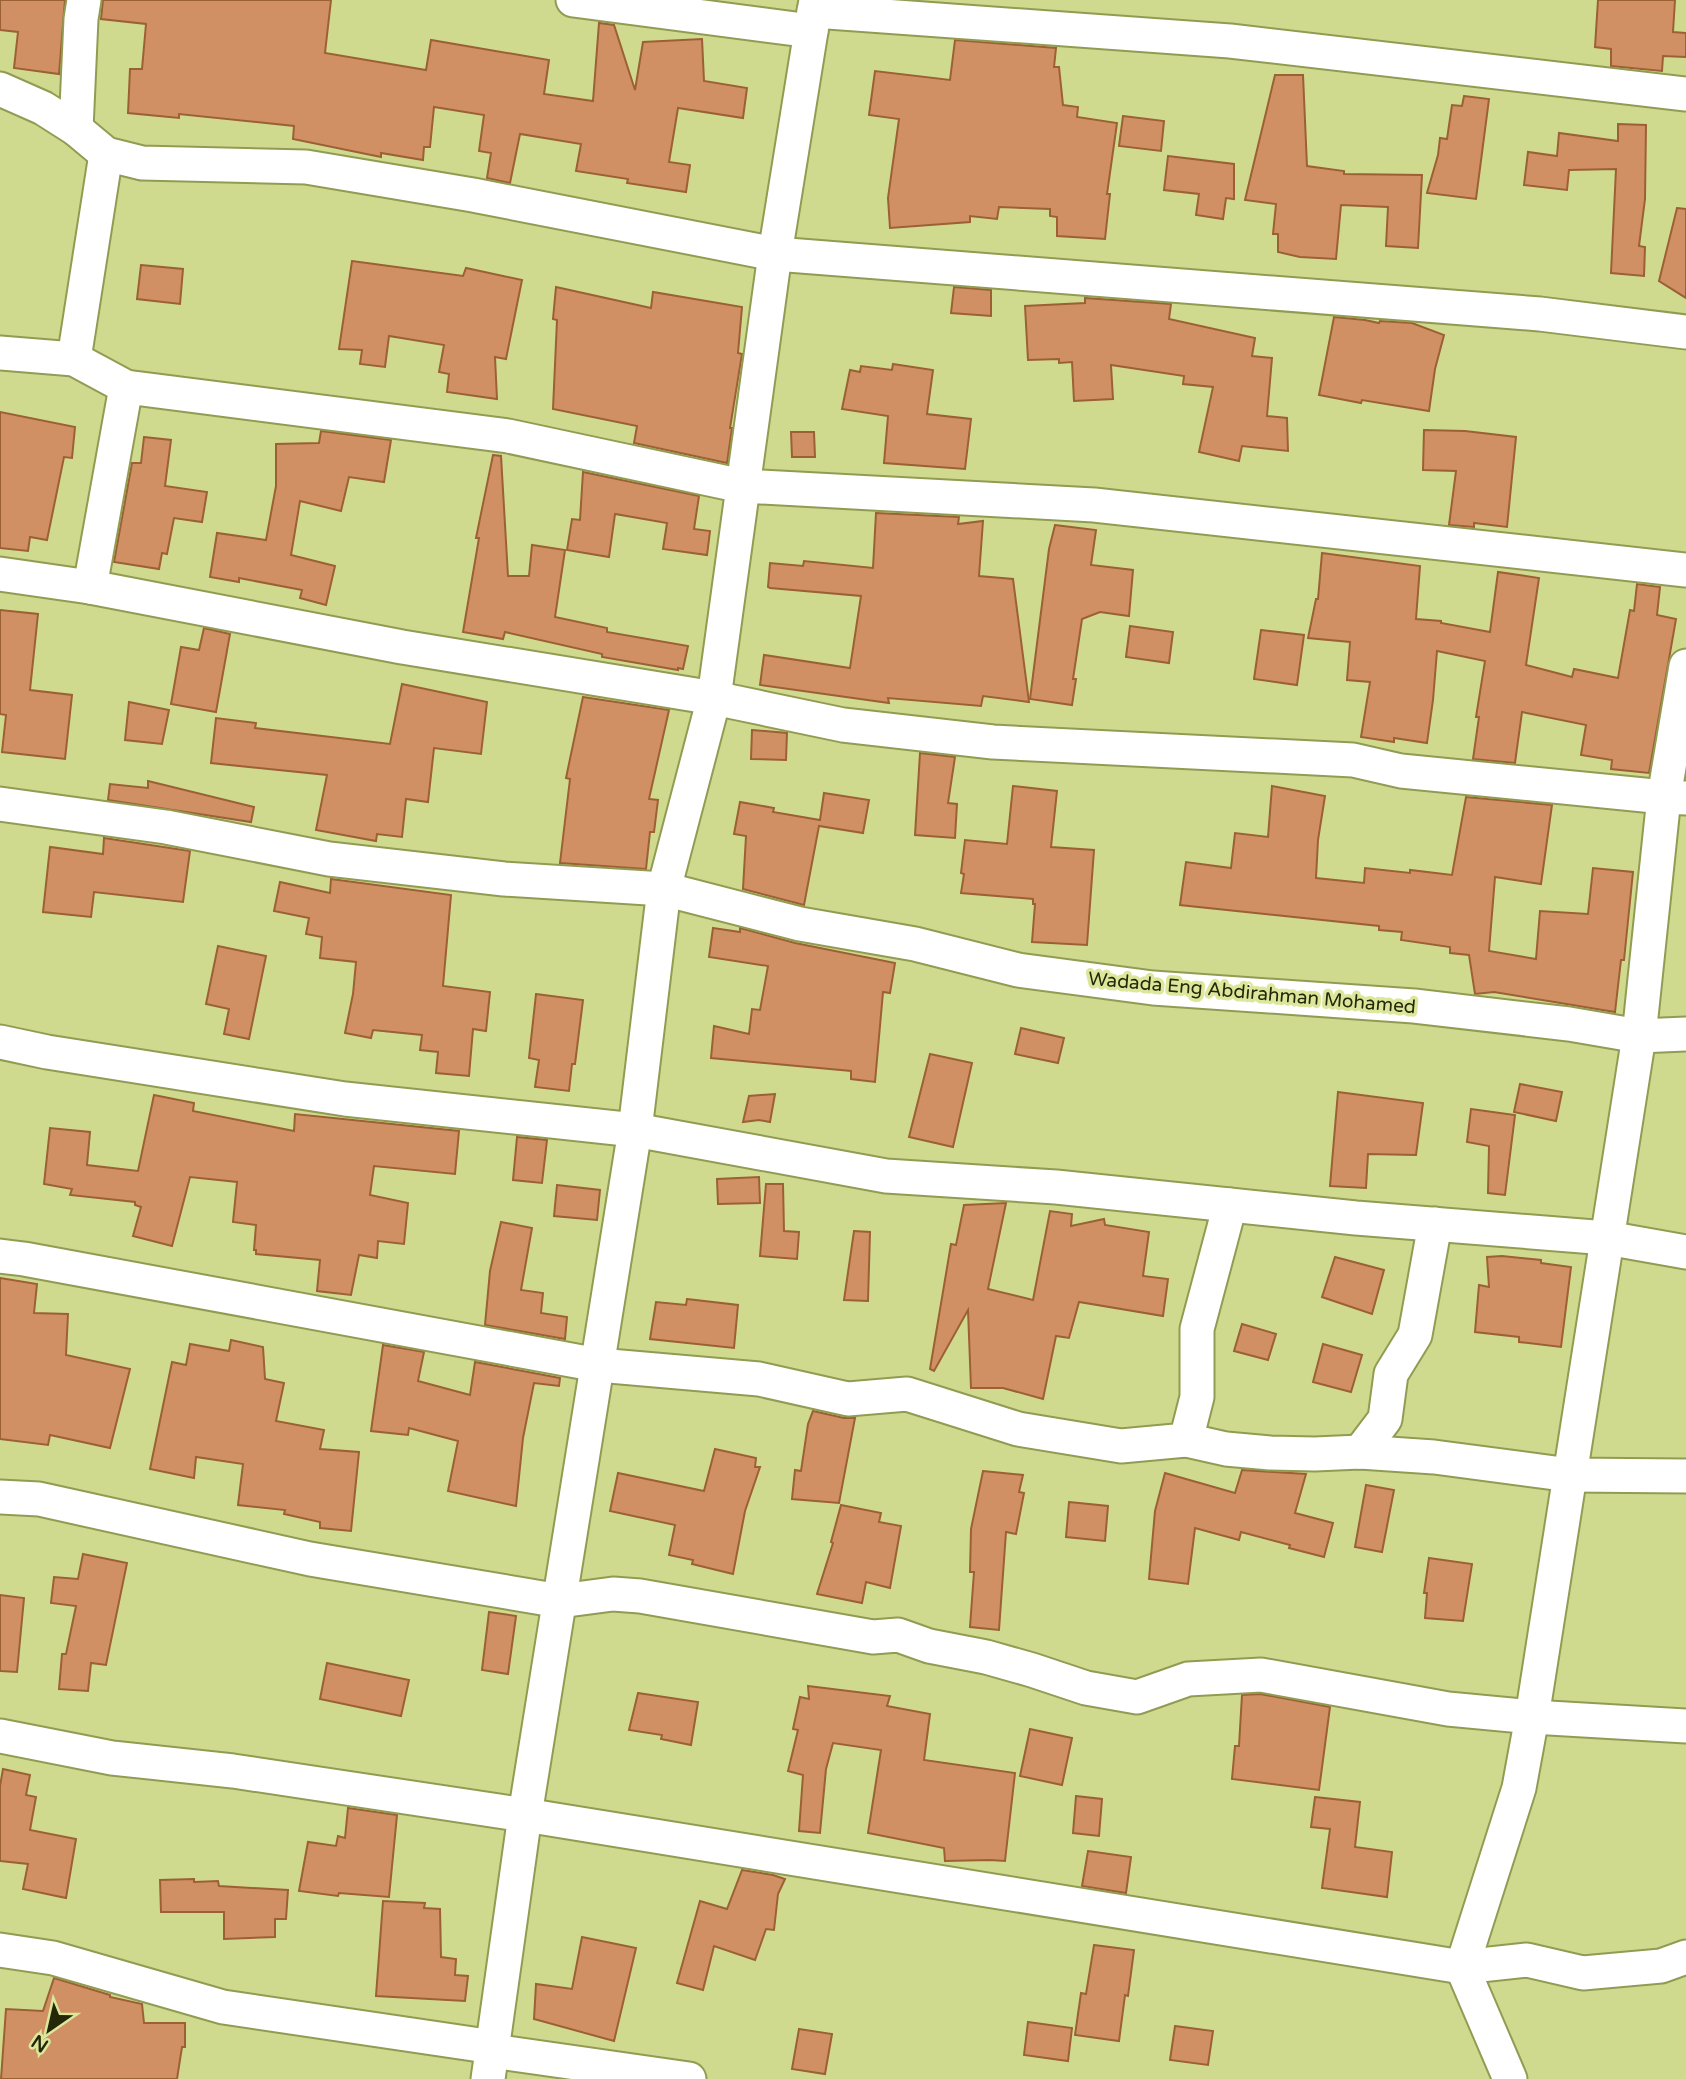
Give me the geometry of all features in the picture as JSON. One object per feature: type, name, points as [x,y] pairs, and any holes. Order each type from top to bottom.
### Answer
[{"type":"street","points":[[76,129],[81,19],[85,0]]},
{"type":"street","points":[[573,0],[1230,41],[1686,94]]},
{"type":"street","points":[[490,2065],[525,1815],[635,1130],[664,889],[714,698],[775,254],[813,14]]},
{"type":"street","points":[[0,89],[43,108],[76,129],[106,154],[142,163],[306,167],[473,195],[775,254],[1013,270],[1527,312],[1686,332]]},
{"type":"street","points":[[75,359],[106,154]]},
{"type":"street","points":[[0,353],[75,359],[126,387],[508,436],[742,486],[1094,505],[1686,570]]},
{"type":"street","points":[[90,587],[126,387]]},
{"type":"street","points":[[0,574],[90,587],[402,647],[714,698],[843,725],[993,742],[1353,760],[1401,771],[1675,797]]},
{"type":"street","points":[[1510,2079],[1462,1967],[1519,1787],[1532,1717],[1675,797],[1686,666]]},
{"type":"street","name":"Wadada Eng Abdirahman Mohamed","points":[[0,804],[166,827],[329,859],[504,879],[664,889],[800,924],[915,944],[1018,970],[1153,988],[1414,1006],[1569,1024],[1639,1036],[1686,1034]]},
{"type":"street","points":[[0,1041],[47,1052],[345,1099],[635,1130],[886,1176],[1056,1187],[1607,1238],[1686,1252]]},
{"type":"street","points":[[1186,1440],[1197,1397],[1198,1329],[1230,1205]]},
{"type":"street","points":[[1360,1452],[1385,1419],[1391,1374],[1415,1335],[1435,1224]]},
{"type":"street","points":[[0,1256],[598,1365],[759,1378],[848,1399],[907,1394],[1018,1429],[1121,1446],[1186,1440],[1226,1450],[1270,1453],[1360,1452],[1434,1457],[1570,1475],[1686,1476]]},
{"type":"street","points":[[0,1497],[39,1499],[310,1559],[560,1601],[613,1594],[640,1596],[873,1637],[898,1635],[929,1646],[986,1657],[1086,1688],[1137,1697],[1188,1679],[1261,1675],[1448,1709],[1686,1726]]},
{"type":"street","points":[[0,1736],[112,1758],[233,1771],[525,1815],[1462,1967],[1527,1960],[1583,1973],[1661,1966],[1686,1956]]},
{"type":"street","points":[[0,1950],[53,1958],[223,2007],[480,2045],[490,2065]]},
{"type":"street","points":[[490,2065],[689,2079]]},
{"type":"building","points":[[0,0],[65,0],[59,74],[14,68],[18,32],[0,30]]},
{"type":"building","points":[[103,0],[331,0],[325,53],[426,70],[431,40],[549,60],[544,94],[593,101],[599,23],[614,25],[635,90],[643,42],[702,39],[704,81],[747,88],[743,118],[678,108],[669,162],[690,165],[686,192],[627,183],[628,179],[576,171],[581,144],[520,134],[510,183],[487,178],[491,153],[479,151],[484,115],[434,107],[430,147],[424,147],[423,160],[381,153],[381,157],[293,139],[294,126],[179,114],[179,118],[128,113],[130,69],[142,69],[146,24],[101,19]]},
{"type":"building","points":[[1598,0],[1675,0],[1673,32],[1686,33],[1686,57],[1663,56],[1662,71],[1611,66],[1611,49],[1595,47]]},
{"type":"building","points":[[955,40],[1056,48],[1054,67],[1059,67],[1063,105],[1078,107],[1077,117],[1117,123],[1107,194],[1110,194],[1105,239],[1057,236],[1057,217],[1050,216],[1050,209],[999,207],[997,219],[970,216],[970,222],[890,228],[888,198],[899,119],[869,115],[875,71],[950,80]]},
{"type":"building","points":[[1275,75],[1303,75],[1307,166],[1344,171],[1344,174],[1422,175],[1418,248],[1386,246],[1388,207],[1341,205],[1336,259],[1300,257],[1278,252],[1278,234],[1273,234],[1276,204],[1245,200]]},
{"type":"building","points":[[1464,96],[1489,99],[1476,199],[1427,193],[1440,138],[1447,139],[1452,105],[1462,106]]},
{"type":"building","points":[[1123,116],[1164,121],[1161,151],[1119,146]]},
{"type":"building","points":[[1618,124],[1646,125],[1645,199],[1639,246],[1645,247],[1644,276],[1611,273],[1616,169],[1569,170],[1567,190],[1524,185],[1528,152],[1557,156],[1559,133],[1618,141]]},
{"type":"building","points":[[1168,156],[1234,164],[1234,199],[1226,198],[1223,219],[1196,215],[1199,194],[1164,190]]},
{"type":"building","points":[[1677,208],[1686,209],[1686,298],[1659,281]]},
{"type":"building","points":[[352,261],[463,276],[466,268],[522,280],[506,359],[495,357],[497,399],[447,392],[449,374],[439,372],[444,345],[389,336],[385,367],[360,364],[362,350],[339,349]]},
{"type":"building","points":[[141,265],[183,269],[180,304],[137,299]]},
{"type":"building","points":[[556,287],[651,308],[653,292],[742,307],[738,353],[742,354],[727,463],[634,443],[637,426],[553,409],[557,320],[553,319]]},
{"type":"building","points":[[954,287],[991,290],[991,316],[951,313]]},
{"type":"building","points":[[1085,298],[1171,304],[1169,319],[1255,338],[1252,356],[1272,358],[1267,416],[1287,418],[1288,451],[1242,446],[1239,461],[1199,452],[1213,387],[1183,384],[1184,376],[1111,365],[1113,399],[1074,401],[1072,362],[1059,363],[1059,359],[1028,360],[1025,306],[1085,303]]},
{"type":"building","points":[[1334,317],[1379,323],[1412,323],[1444,335],[1435,369],[1429,411],[1319,395]]},
{"type":"building","points":[[893,364],[933,370],[927,414],[971,419],[965,469],[884,463],[888,416],[842,409],[850,370],[860,372],[861,366],[892,370]]},
{"type":"building","points":[[0,412],[75,427],[72,458],[64,457],[47,540],[30,537],[28,551],[0,548]]},
{"type":"building","points":[[1424,430],[1465,431],[1516,437],[1507,527],[1474,523],[1474,527],[1449,525],[1456,471],[1423,470]]},
{"type":"building","points":[[321,431],[391,440],[384,482],[349,477],[341,511],[300,501],[291,555],[335,566],[326,605],[300,598],[302,590],[239,578],[239,582],[210,577],[217,533],[266,540],[276,486],[276,444],[319,443]]},
{"type":"building","points":[[791,432],[814,432],[815,457],[792,457]]},
{"type":"building","points":[[144,437],[171,440],[165,486],[207,492],[202,522],[174,518],[167,554],[162,553],[159,569],[114,562],[132,463],[141,463]]},
{"type":"building","points":[[493,455],[501,456],[508,576],[529,576],[532,545],[565,550],[555,617],[607,628],[607,632],[688,646],[683,669],[602,657],[602,654],[505,632],[503,639],[463,632],[479,538],[476,538]]},
{"type":"building","points":[[583,472],[699,496],[694,529],[710,531],[707,555],[663,549],[667,523],[615,514],[609,557],[567,550],[572,519],[580,520]]},
{"type":"building","points":[[876,513],[959,517],[958,524],[983,521],[979,576],[1013,579],[1029,702],[983,696],[981,706],[888,698],[889,703],[760,685],[764,655],[850,668],[861,596],[770,588],[770,563],[803,566],[804,561],[873,568]]},
{"type":"building","points":[[1055,525],[1096,530],[1091,565],[1133,570],[1129,616],[1100,612],[1082,619],[1072,705],[1030,699],[1049,549]]},
{"type":"building","points":[[1322,553],[1420,566],[1416,619],[1441,621],[1490,632],[1498,572],[1539,578],[1526,665],[1572,677],[1574,669],[1618,678],[1630,610],[1634,611],[1637,584],[1660,587],[1657,615],[1676,619],[1649,773],[1611,769],[1612,760],[1581,755],[1586,725],[1522,712],[1515,763],[1473,759],[1479,717],[1476,717],[1485,661],[1437,651],[1427,743],[1361,737],[1370,682],[1347,680],[1350,642],[1308,638],[1318,599]]},
{"type":"building","points":[[0,610],[38,614],[30,690],[72,695],[65,759],[2,752],[6,715],[0,714]]},
{"type":"building","points":[[1130,626],[1173,632],[1169,663],[1126,657]]},
{"type":"building","points":[[204,628],[230,634],[216,712],[171,704],[181,647],[199,650]]},
{"type":"building","points":[[1261,630],[1304,635],[1297,685],[1254,679]]},
{"type":"building","points":[[402,684],[487,702],[481,754],[434,748],[428,802],[406,799],[402,837],[377,834],[376,841],[316,830],[327,775],[211,763],[216,718],[256,723],[255,728],[390,744]]},
{"type":"building","points":[[583,697],[669,710],[649,799],[658,800],[654,832],[650,832],[646,869],[560,863],[570,779],[566,778]]},
{"type":"building","points":[[129,702],[169,710],[162,744],[125,740]]},
{"type":"building","points":[[752,730],[787,733],[786,760],[751,759]]},
{"type":"building","points":[[920,753],[955,757],[948,803],[957,804],[955,838],[915,835]]},
{"type":"building","points":[[148,781],[254,807],[251,822],[108,800],[110,784],[148,788]]},
{"type":"building","points":[[1013,786],[1057,791],[1051,847],[1094,850],[1087,945],[1032,942],[1035,904],[1033,899],[961,893],[965,840],[1007,844]]},
{"type":"building","points":[[1272,786],[1325,796],[1318,840],[1316,878],[1364,883],[1365,868],[1452,875],[1466,797],[1552,805],[1541,884],[1495,877],[1489,951],[1536,959],[1540,911],[1588,914],[1593,868],[1633,872],[1624,960],[1621,960],[1615,1012],[1494,992],[1475,994],[1469,955],[1450,953],[1450,947],[1401,940],[1402,932],[1379,930],[1379,926],[1180,905],[1186,862],[1231,868],[1235,833],[1268,837]]},
{"type":"building","points":[[824,793],[869,800],[863,833],[819,826],[804,905],[743,889],[746,836],[734,834],[740,802],[774,808],[773,812],[820,820]]},
{"type":"building","points":[[104,838],[190,851],[183,902],[94,892],[91,917],[43,912],[50,847],[103,854]]},
{"type":"building","points":[[331,879],[451,895],[443,986],[490,992],[486,1031],[473,1029],[469,1076],[436,1073],[438,1052],[420,1050],[422,1035],[373,1030],[371,1038],[345,1033],[356,962],[320,958],[322,937],[306,934],[309,918],[274,911],[280,882],[330,893]]},
{"type":"building","points":[[713,928],[740,932],[740,928],[795,943],[895,963],[890,993],[883,992],[875,1082],[851,1079],[851,1071],[711,1058],[714,1026],[749,1034],[752,1009],[760,1010],[768,966],[709,957]]},
{"type":"building","points":[[218,946],[266,956],[249,1039],[224,1034],[229,1009],[206,1004]]},
{"type":"building","points":[[536,994],[583,1000],[569,1091],[535,1087],[539,1060],[529,1058]]},
{"type":"building","points":[[1021,1028],[1064,1038],[1058,1063],[1015,1054]]},
{"type":"building","points":[[930,1054],[972,1063],[953,1147],[909,1137]]},
{"type":"building","points":[[1520,1084],[1562,1092],[1556,1121],[1514,1112]]},
{"type":"building","points":[[1338,1092],[1423,1103],[1416,1155],[1368,1154],[1366,1188],[1330,1186]]},
{"type":"building","points":[[775,1094],[770,1122],[743,1122],[749,1096]]},
{"type":"building","points":[[154,1095],[194,1103],[193,1111],[294,1131],[295,1114],[459,1131],[455,1174],[374,1166],[370,1195],[408,1203],[404,1244],[378,1241],[377,1258],[359,1255],[351,1295],[317,1291],[320,1260],[256,1254],[256,1225],[233,1222],[237,1182],[190,1177],[172,1246],[133,1236],[141,1207],[135,1205],[135,1202],[70,1195],[72,1189],[44,1184],[50,1128],[90,1132],[87,1165],[138,1171]]},
{"type":"building","points":[[1471,1109],[1515,1115],[1505,1195],[1488,1193],[1489,1146],[1467,1142]]},
{"type":"building","points":[[517,1137],[547,1140],[542,1183],[513,1180]]},
{"type":"building","points":[[759,1177],[760,1203],[718,1204],[717,1179]]},
{"type":"building","points":[[766,1184],[783,1184],[784,1231],[799,1232],[797,1259],[760,1256]]},
{"type":"building","points":[[557,1185],[600,1190],[597,1220],[554,1216]]},
{"type":"building","points":[[1006,1203],[988,1289],[1033,1300],[1050,1211],[1072,1214],[1071,1226],[1104,1219],[1105,1225],[1149,1232],[1143,1276],[1168,1279],[1163,1316],[1079,1302],[1069,1338],[1056,1336],[1043,1399],[1003,1388],[971,1388],[968,1310],[934,1371],[930,1369],[951,1244],[956,1245],[964,1205]]},
{"type":"building","points":[[501,1222],[532,1228],[521,1290],[543,1293],[541,1313],[567,1317],[565,1339],[485,1325],[490,1271]]},
{"type":"building","points":[[854,1231],[870,1232],[868,1301],[844,1300]]},
{"type":"building","points":[[1335,1257],[1384,1270],[1372,1314],[1322,1297]]},
{"type":"building","points":[[1487,1257],[1541,1260],[1541,1263],[1571,1267],[1561,1347],[1519,1342],[1519,1337],[1475,1332],[1479,1285],[1489,1287]]},
{"type":"building","points":[[0,1278],[37,1284],[34,1313],[68,1314],[66,1355],[130,1369],[110,1448],[50,1435],[48,1445],[0,1439]]},
{"type":"building","points":[[687,1299],[738,1305],[734,1348],[650,1339],[656,1302],[686,1305]]},
{"type":"building","points":[[1242,1324],[1276,1334],[1268,1360],[1234,1351]]},
{"type":"building","points":[[231,1340],[263,1347],[265,1379],[284,1383],[276,1421],[324,1430],[320,1449],[359,1452],[351,1531],[320,1528],[320,1522],[284,1514],[285,1510],[238,1505],[243,1464],[196,1457],[194,1478],[150,1469],[172,1362],[186,1365],[190,1344],[229,1351]]},
{"type":"building","points":[[1323,1344],[1362,1355],[1351,1392],[1313,1382]]},
{"type":"building","points":[[383,1345],[424,1352],[418,1381],[470,1395],[475,1362],[560,1378],[559,1386],[534,1383],[523,1438],[516,1506],[448,1491],[458,1441],[409,1428],[408,1435],[371,1431]]},
{"type":"building","points":[[813,1411],[855,1418],[839,1503],[792,1499],[795,1470],[801,1471],[808,1424]]},
{"type":"building","points":[[715,1449],[756,1458],[755,1467],[760,1467],[745,1511],[733,1574],[669,1555],[675,1525],[610,1511],[618,1473],[704,1491]]},
{"type":"building","points":[[1242,1470],[1306,1474],[1295,1513],[1333,1523],[1324,1557],[1241,1532],[1239,1540],[1195,1528],[1188,1584],[1149,1579],[1155,1511],[1165,1473],[1235,1493]]},
{"type":"building","points":[[983,1471],[1023,1475],[1019,1492],[1024,1493],[1016,1534],[1006,1532],[999,1630],[970,1627],[974,1572],[970,1572],[971,1529]]},
{"type":"building","points":[[1366,1485],[1394,1490],[1382,1552],[1355,1547]]},
{"type":"building","points":[[1069,1502],[1108,1506],[1105,1541],[1066,1537]]},
{"type":"building","points":[[841,1505],[881,1513],[879,1522],[901,1526],[890,1588],[866,1582],[862,1603],[817,1594],[833,1543],[831,1542]]},
{"type":"building","points":[[83,1554],[127,1563],[106,1665],[91,1663],[88,1691],[59,1689],[62,1654],[66,1654],[76,1606],[51,1603],[54,1577],[78,1579]]},
{"type":"building","points":[[1429,1558],[1472,1564],[1463,1621],[1425,1618],[1427,1593],[1424,1593]]},
{"type":"building","points":[[0,1595],[24,1598],[17,1672],[0,1671]]},
{"type":"building","points":[[489,1612],[516,1616],[508,1674],[482,1670]]},
{"type":"building","points":[[327,1663],[409,1680],[401,1716],[320,1699]]},
{"type":"building","points":[[808,1686],[890,1696],[887,1706],[930,1714],[924,1760],[1015,1773],[1005,1861],[945,1861],[944,1848],[868,1833],[881,1750],[833,1743],[826,1769],[820,1833],[799,1831],[803,1775],[788,1771],[798,1730],[793,1729],[800,1697],[809,1699]]},
{"type":"building","points":[[638,1693],[698,1702],[691,1745],[661,1739],[662,1735],[629,1730]]},
{"type":"building","points":[[1260,1694],[1330,1707],[1319,1790],[1232,1779],[1235,1746],[1239,1746],[1242,1695]]},
{"type":"building","points":[[1030,1729],[1072,1738],[1062,1785],[1020,1776]]},
{"type":"building","points":[[3,1769],[30,1775],[26,1795],[36,1797],[30,1830],[76,1839],[66,1898],[23,1889],[28,1864],[0,1861],[0,1786]]},
{"type":"building","points":[[1076,1796],[1102,1799],[1099,1836],[1073,1833]]},
{"type":"building","points":[[1315,1797],[1360,1802],[1355,1847],[1392,1852],[1387,1897],[1322,1888],[1330,1829],[1311,1827]]},
{"type":"building","points":[[348,1808],[397,1815],[389,1897],[339,1893],[338,1896],[299,1891],[308,1842],[336,1846],[338,1836],[345,1838]]},
{"type":"building","points":[[1088,1851],[1131,1857],[1126,1893],[1082,1886]]},
{"type":"building","points":[[742,1870],[785,1879],[778,1894],[774,1930],[766,1929],[755,1960],[714,1946],[703,1990],[677,1983],[700,1901],[727,1909]]},
{"type":"building","points":[[194,1879],[194,1882],[218,1881],[219,1886],[288,1890],[286,1919],[275,1919],[275,1937],[224,1939],[224,1912],[161,1912],[160,1880]]},
{"type":"building","points":[[383,1901],[425,1903],[424,1908],[440,1909],[441,1957],[456,1959],[455,1975],[468,1976],[465,2001],[376,1996]]},
{"type":"building","points":[[582,1937],[636,1948],[614,2041],[534,2019],[536,1984],[572,1989]]},
{"type":"building","points":[[1094,1945],[1134,1950],[1119,2041],[1075,2035],[1081,1993],[1086,1994]]},
{"type":"building","points":[[54,1978],[110,1997],[142,2004],[144,2023],[185,2023],[185,2047],[182,2047],[177,2079],[1,2079],[6,2009],[43,2011]]},
{"type":"building","points":[[1028,2022],[1072,2028],[1068,2061],[1024,2055]]},
{"type":"building","points":[[1175,2026],[1213,2031],[1208,2065],[1170,2060]]},
{"type":"building","points":[[799,2029],[832,2034],[825,2074],[792,2069]]}]
